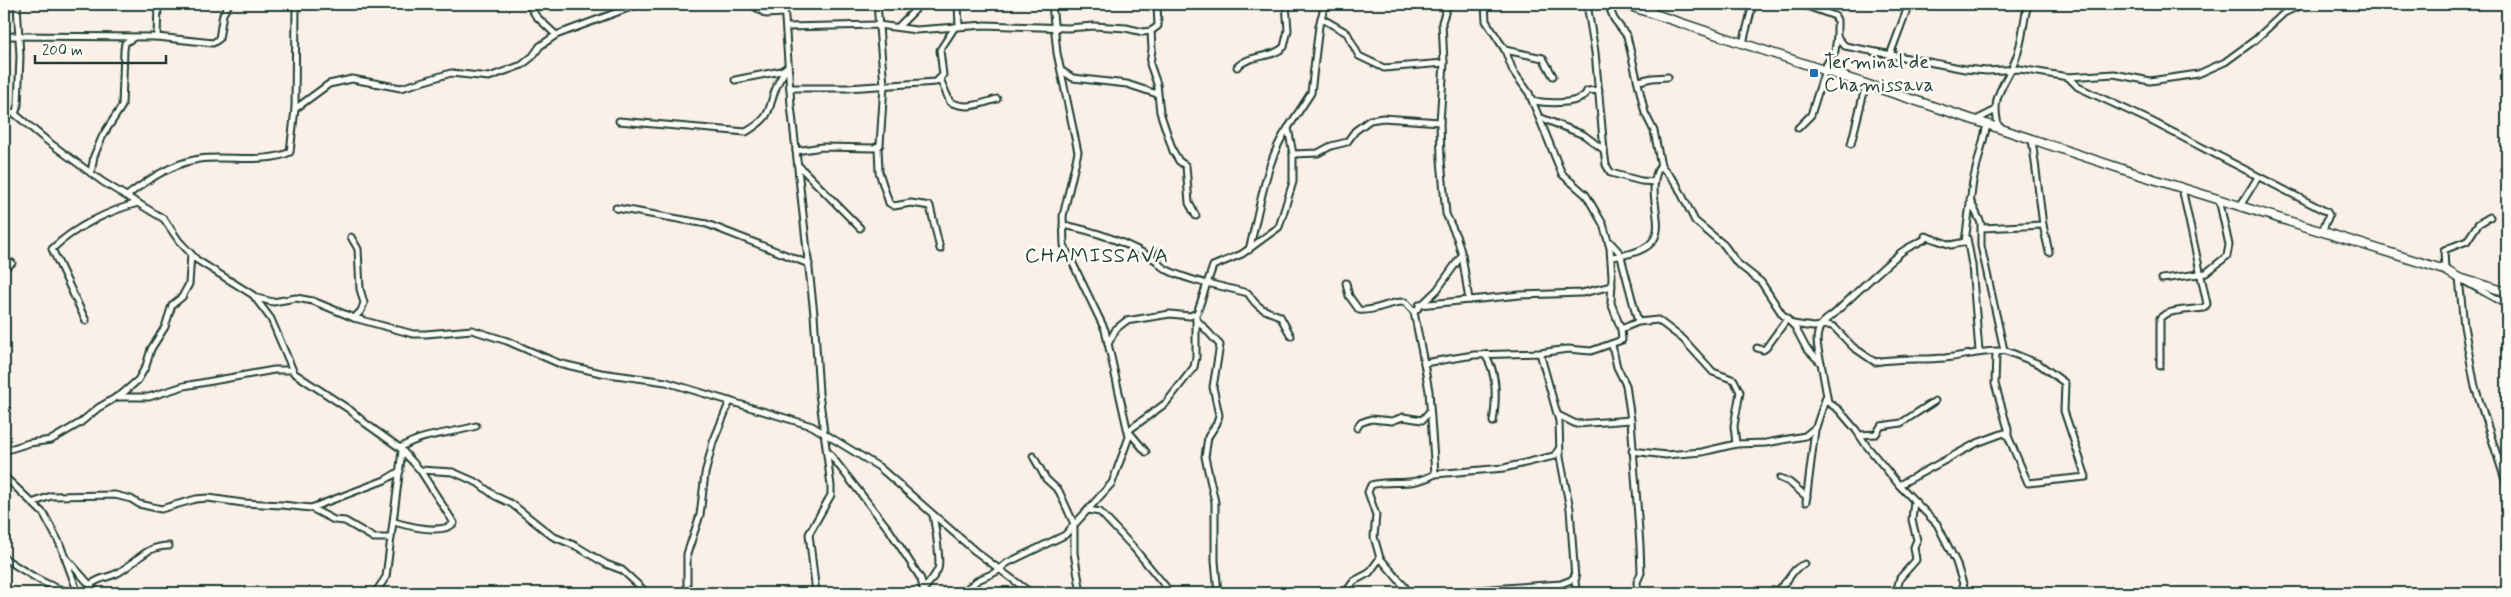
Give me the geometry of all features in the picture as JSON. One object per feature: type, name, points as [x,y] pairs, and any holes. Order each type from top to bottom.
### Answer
[{"type":"street","points":[[4,116],[12,113],[18,105],[20,36],[17,4]]},
{"type":"street","points":[[157,37],[158,4]]},
{"type":"street","points":[[4,36],[157,37],[213,43],[219,39],[223,14],[229,4]]},
{"type":"street","points":[[128,195],[165,170],[193,161],[286,154],[292,149],[295,109],[296,4]]},
{"type":"street","points":[[528,4],[536,16],[556,35]]},
{"type":"street","points":[[295,109],[330,84],[352,78],[401,88],[451,73],[489,77],[522,65],[533,56],[540,46],[556,35],[638,4]]},
{"type":"street","points":[[751,4],[766,14],[784,13]]},
{"type":"street","points":[[784,4],[787,68],[809,264],[831,495],[809,534],[816,593]]},
{"type":"street","points":[[878,4],[878,25],[884,84],[882,136],[878,147],[879,172],[889,203],[894,206],[911,203],[930,206],[940,249]]},
{"type":"street","points":[[898,27],[915,10],[917,4]]},
{"type":"street","points":[[790,88],[848,88],[884,84],[936,82],[943,75],[940,50],[957,27],[958,4]]},
{"type":"street","points":[[1052,4],[1061,71],[1078,152],[1067,193],[1063,225],[1065,250],[1099,315],[1108,344],[1129,432],[1146,452]]},
{"type":"street","points":[[786,27],[878,25],[916,30],[957,27],[1117,27],[1143,32],[1156,28],[1159,22],[1157,4]]},
{"type":"street","points":[[1237,67],[1244,60],[1278,51],[1284,47],[1288,30],[1286,4]]},
{"type":"street","points":[[1249,250],[1266,176],[1282,135],[1311,93],[1320,18],[1325,4]]},
{"type":"street","points":[[1448,4],[1442,22],[1444,63],[1440,122],[1445,208],[1462,255],[1469,300]]},
{"type":"street","points":[[1424,363],[1568,349],[1591,351],[1622,340],[1621,329],[1611,303],[1611,257],[1609,241],[1603,224],[1586,195],[1562,174],[1533,101],[1513,71],[1505,50],[1486,21],[1485,4]]},
{"type":"street","points":[[1587,4],[1599,90],[1606,165],[1611,173],[1655,182]]},
{"type":"street","points":[[1608,4],[1614,19],[1627,36],[1645,113],[1654,131],[1661,164],[1676,183],[1695,221],[1724,245],[1737,263],[1761,282],[1806,348],[1821,363]]},
{"type":"street","points":[[1624,4],[1987,125],[2446,270],[2507,305]]},
{"type":"street","points":[[1651,12],[1654,4]]},
{"type":"street","points":[[1743,43],[1753,4]]},
{"type":"street","points":[[1798,128],[1811,115],[1824,70],[1834,51],[1837,20],[1835,16],[1801,4]]},
{"type":"street","points":[[1890,54],[1909,4]]},
{"type":"street","points":[[1999,128],[1994,111],[2004,79],[2017,54],[2028,4]]},
{"type":"street","points":[[1834,51],[1845,46],[1965,69],[1987,71],[2010,69],[2068,77],[2114,74],[2150,81],[2198,74],[2225,62],[2254,40],[2290,8],[2303,4]]},
{"type":"street","points":[[1320,18],[1347,34],[1359,56],[1384,68],[1444,63]]},
{"type":"street","points":[[1151,31],[1152,49],[1150,64],[1157,84],[1160,112],[1171,146],[1179,161],[1186,166],[1189,203],[1196,216]]},
{"type":"street","points":[[1836,37],[1845,46]]},
{"type":"street","points":[[91,173],[94,156],[103,134],[122,106],[125,43],[133,38]]},
{"type":"street","points":[[1505,50],[1543,58],[1553,76]]},
{"type":"street","points":[[735,80],[787,68]]},
{"type":"street","points":[[619,121],[746,132],[764,121],[768,116],[777,85],[787,68]]},
{"type":"street","points":[[1061,71],[1073,78],[1127,84],[1157,94]]},
{"type":"street","points":[[1639,81],[1668,77]]},
{"type":"street","points":[[2068,77],[2078,87],[2143,117],[2328,214],[2322,232]]},
{"type":"street","points":[[940,79],[946,96],[950,102],[958,106],[970,106],[997,99]]},
{"type":"street","points":[[1851,144],[1866,84]]},
{"type":"street","points":[[1533,101],[1552,103],[1578,100],[1584,97],[1587,91],[1599,90]]},
{"type":"street","points":[[4,109],[112,188],[128,195],[164,219],[191,254],[211,270],[242,287],[257,298],[271,319],[292,370],[350,410],[401,449],[420,470],[454,524],[444,528],[423,528],[394,522]]},
{"type":"street","points":[[1976,120],[1994,111]]},
{"type":"street","points":[[1538,117],[1584,135],[1604,150]]},
{"type":"street","points":[[1293,154],[1318,153],[1331,146],[1347,142],[1355,131],[1370,120],[1383,118],[1440,122]]},
{"type":"street","points":[[1979,351],[1972,265],[1967,237],[1969,200],[1987,125]]},
{"type":"street","points":[[961,593],[978,580],[999,570],[1007,563],[1060,538],[1112,484],[1129,432],[1166,403],[1194,367],[1197,316],[1215,265],[1249,250],[1280,227],[1292,190],[1293,154],[1288,128]]},
{"type":"street","points":[[2032,139],[2043,225],[2049,252]]},
{"type":"street","points":[[796,151],[822,146],[878,147]]},
{"type":"street","points":[[1611,257],[1644,249],[1656,235],[1658,212],[1655,182],[1661,164]]},
{"type":"street","points":[[798,166],[860,228]]},
{"type":"street","points":[[2240,206],[2258,177]]},
{"type":"street","points":[[2160,366],[2160,318],[2172,313],[2204,308],[2206,304],[2182,188]]},
{"type":"street","points":[[2162,279],[2201,274],[2224,260],[2229,251],[2219,199]]},
{"type":"street","points":[[1969,200],[1978,213],[1982,228],[1981,246],[2002,351]]},
{"type":"street","points":[[86,321],[52,249],[92,222],[111,212],[138,203]]},
{"type":"street","points":[[616,208],[707,224],[809,264]]},
{"type":"street","points":[[2446,270],[2444,250],[2467,241],[2478,224],[2490,217]]},
{"type":"street","points":[[1063,225],[1094,232],[1142,252],[1172,272],[1207,284],[1248,293],[1252,302],[1268,313],[1280,316],[1291,336]]},
{"type":"street","points":[[1982,228],[2043,225]]},
{"type":"street","points":[[351,237],[358,249],[360,289],[364,306],[354,318]]},
{"type":"street","points":[[1780,478],[1789,482],[1807,499],[1816,427],[1826,397],[1824,372],[1816,347],[1821,326],[1851,296],[1865,287],[1875,273],[1899,253],[1926,237],[1952,245],[1965,242],[1967,237]]},
{"type":"street","points":[[1609,241],[1618,249],[1638,322]]},
{"type":"street","points":[[1157,261],[1160,252]]},
{"type":"street","points":[[4,451],[28,443],[51,440],[80,423],[98,408],[129,389],[143,374],[151,349],[165,327],[172,305],[182,297],[189,284],[191,254]]},
{"type":"street","points":[[1414,312],[1419,305],[1438,290],[1462,255]]},
{"type":"street","points":[[4,268],[12,263]]},
{"type":"street","points":[[2460,278],[2507,292]]},
{"type":"street","points":[[2460,278],[2464,326],[2475,387],[2507,486]]},
{"type":"street","points":[[1346,283],[1349,296],[1359,310],[1374,310],[1398,302],[1405,302],[1414,312],[1424,363],[1435,474]]},
{"type":"street","points":[[1419,305],[1520,295],[1582,293],[1612,286]]},
{"type":"street","points":[[257,298],[273,302],[296,298],[312,301],[354,318],[413,334],[472,330],[507,341],[564,364],[601,373],[666,382],[812,426],[879,467],[999,570],[1030,593]]},
{"type":"street","points":[[1108,344],[1116,329],[1126,321],[1170,314],[1197,316]]},
{"type":"street","points":[[1197,316],[1220,345],[1213,387],[1219,415],[1218,423],[1208,437],[1205,457],[1215,502],[1215,561],[1218,593]]},
{"type":"street","points":[[1621,329],[1638,322],[1658,320],[1672,329],[1713,372],[1734,380],[1740,392],[1734,426],[1736,444]]},
{"type":"street","points":[[1789,321],[1798,326],[1828,325],[1834,327],[1849,344],[1875,362],[1900,358],[1913,360],[1946,358],[1979,351],[2002,351],[2039,364],[2066,383],[2064,412],[2086,477],[2028,482],[2008,436],[2002,403],[1995,384],[1996,353],[2002,351]]},
{"type":"street","points":[[1757,348],[1763,350],[1766,348],[1789,321]]},
{"type":"street","points":[[1612,345],[1617,367],[1626,385],[1630,420],[1640,545],[1641,573],[1637,582],[1638,593]]},
{"type":"street","points":[[1540,353],[1558,415],[1559,448],[1570,509],[1576,593]]},
{"type":"street","points":[[1485,356],[1491,364],[1495,405],[1493,422]]},
{"type":"street","points":[[116,397],[149,397],[184,386],[266,371],[292,370]]},
{"type":"street","points":[[1826,397],[1860,435],[1899,485],[1937,524],[1956,562],[1966,593]]},
{"type":"street","points":[[687,593],[687,554],[700,515],[705,474],[713,442],[730,401]]},
{"type":"street","points":[[1860,435],[1876,434],[1881,426],[1901,423],[1935,401]]},
{"type":"street","points":[[1357,428],[1360,423],[1371,419],[1392,421],[1403,417],[1422,420],[1430,411]]},
{"type":"street","points":[[1558,415],[1576,424],[1630,420]]},
{"type":"street","points":[[401,449],[431,435],[455,433],[476,426]]},
{"type":"street","points":[[1632,451],[1680,454],[1705,452],[1736,444],[1805,436],[1816,427]]},
{"type":"street","points":[[1899,485],[1977,443],[2004,433],[2008,436]]},
{"type":"street","points":[[827,448],[890,531],[924,591],[939,567],[933,514]]},
{"type":"street","points":[[1410,593],[1380,558],[1374,537],[1376,515],[1368,492],[1371,485],[1415,482],[1435,474],[1504,468],[1554,456],[1559,448]]},
{"type":"street","points":[[375,593],[386,577],[400,471],[401,449]]},
{"type":"street","points":[[1033,456],[1046,479],[1059,491],[1074,524],[1074,553],[1081,593]]},
{"type":"street","points":[[420,470],[453,472],[478,483],[495,496],[512,504],[552,536],[576,546],[606,564],[622,570],[647,593]]},
{"type":"street","points":[[311,508],[385,480],[400,471]]},
{"type":"street","points":[[4,476],[44,514],[64,556],[78,593]]},
{"type":"street","points":[[32,503],[51,496],[115,495],[131,499],[139,504],[161,509],[196,499],[216,498],[243,503],[311,508],[334,520],[345,521],[374,538],[391,538]]},
{"type":"street","points":[[1892,593],[1897,589],[1900,578],[1916,560],[1914,547],[1916,540],[1912,520],[1914,501]]},
{"type":"street","points":[[1088,510],[1100,512],[1133,547],[1171,593]]},
{"type":"street","points":[[90,585],[99,578],[121,572],[148,550],[158,546],[169,546]]},
{"type":"street","points":[[64,556],[97,593]]},
{"type":"street","points":[[4,558],[25,570],[36,580],[73,593]]},
{"type":"street","points":[[1345,593],[1354,581],[1370,573],[1380,558]]},
{"type":"street","points":[[1762,593],[1778,590],[1786,582],[1794,569],[1805,564]]},
{"type":"street","points":[[1437,593],[1561,584],[1576,578]]},
{"type":"place","name":"Terminal de Chamissava","points":[[1814,73]]},
{"type":"district","name":"CHAMISSAVA","points":[[1097,256]]}]
